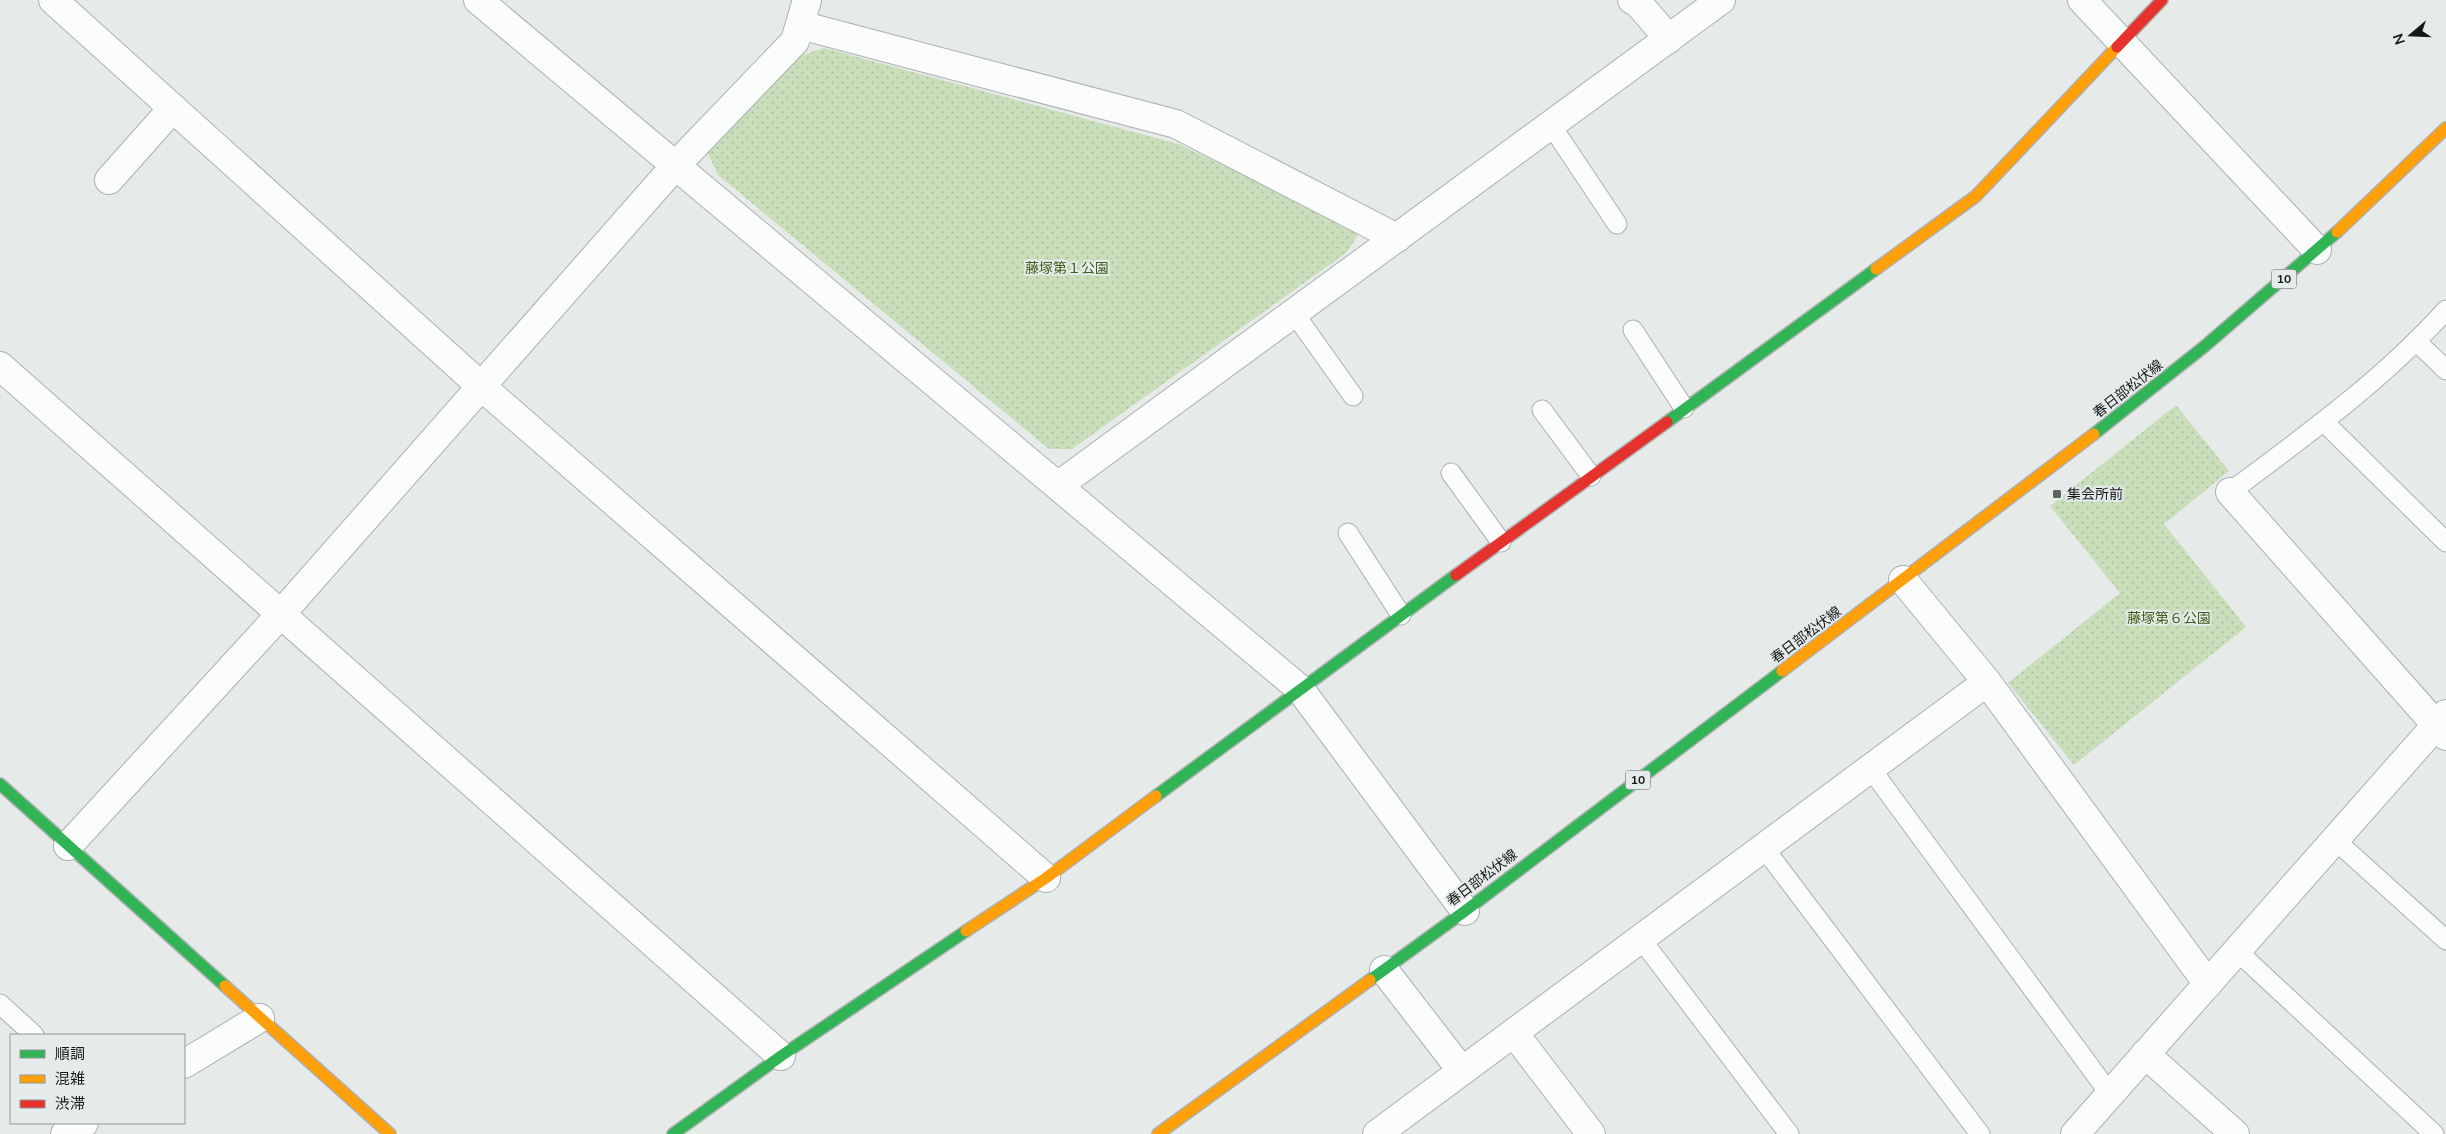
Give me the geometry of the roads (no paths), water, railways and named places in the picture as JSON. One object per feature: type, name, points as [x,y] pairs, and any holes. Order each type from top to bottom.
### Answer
[{"type":"street","points":[[53,0],[482,387],[1046,878]]},
{"type":"street","points":[[478,0],[674,166],[1059,485],[1300,689],[1465,911]]},
{"type":"street","points":[[1632,0],[1638,3],[1669,39]]},
{"type":"street","points":[[1059,485],[1721,0]]},
{"type":"street","points":[[2082,0],[2317,250]]},
{"type":"street","points":[[673,1134],[781,1056],[1046,878],[1300,689],[1976,196],[2162,0]]},
{"type":"street","points":[[68,846],[280,616],[674,166],[795,41],[803,13],[1176,124],[1397,238]]},
{"type":"street","points":[[109,180],[173,108]]},
{"type":"street","name":"春日部松伏線","points":[[1158,1134],[1465,911],[1904,580],[2210,344],[2317,250],[2446,128]]},
{"type":"street","points":[[0,366],[280,616],[781,1056]]},
{"type":"street","points":[[2075,1134],[2335,840],[2442,726],[2230,492]]},
{"type":"street","points":[[1904,580],[1987,682],[2208,984]]},
{"type":"street","points":[[1382,1132],[1987,682]]},
{"type":"street","points":[[0,784],[390,1134]]},
{"type":"street","points":[[1384,970],[1462,1071]]},
{"type":"street","points":[[185,1063],[260,1018]]},
{"type":"street","points":[[1514,1033],[1591,1134]]},
{"type":"street","points":[[2145,1054],[2235,1134]]},
{"type":"street","points":[[65,1134],[82,1124]]},
{"type":"lane","points":[[1551,125],[1617,224]]},
{"type":"lane","points":[[2230,492],[2324,422],[2416,341],[2446,310]]},
{"type":"lane","points":[[1294,313],[1353,396]]},
{"type":"lane","points":[[1633,330],[1684,408]]},
{"type":"lane","points":[[2416,341],[2446,370]]},
{"type":"lane","points":[[1542,410],[1591,476]]},
{"type":"lane","points":[[2324,422],[2446,542]]},
{"type":"lane","points":[[1451,473],[1501,542]]},
{"type":"lane","points":[[1348,533],[1401,615]]},
{"type":"lane","points":[[1870,769],[2110,1094]]},
{"type":"lane","points":[[2335,840],[2446,940]]},
{"type":"lane","points":[[1764,848],[1980,1134]]},
{"type":"lane","points":[[1641,939],[1789,1134]]},
{"type":"lane","points":[[2236,951],[2434,1134]]},
{"type":"lane","points":[[0,1004],[33,1034]]},
{"type":"place","name":"集会所前","points":[[2057,494]]},
{"type":"park label","name":"藤塚第１公園","points":[[1067,268]]},
{"type":"park label","name":"藤塚第６公園","points":[[2169,618]]}]
